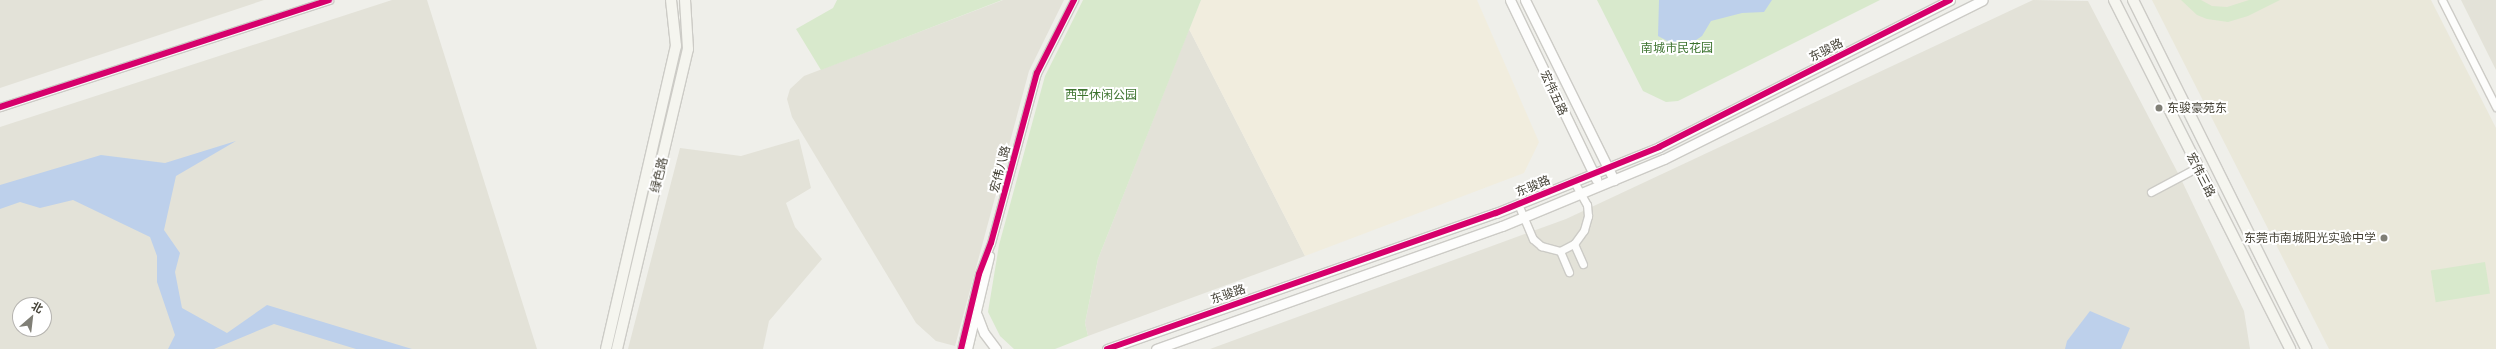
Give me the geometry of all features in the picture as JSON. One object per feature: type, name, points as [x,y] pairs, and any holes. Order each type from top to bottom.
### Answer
[{"type":"main road","name":"绿色路","points":[[606,349],[676,46],[671,0]]},
{"type":"main road","name":"绿色路","points":[[617,349],[688,49],[685,0]]},
{"type":"main road","name":"宏伟三路","points":[[2114,0],[2290,349]]},
{"type":"main road","name":"宏伟三路","points":[[2133,0],[2306,349]]},
{"type":"street","points":[[0,107],[329,0]]},
{"type":"street","name":"宏伟八路","points":[[968,349],[977,315],[991,243],[1037,74],[1074,0]]},
{"type":"street","name":"宏伟五路","points":[[1510,0],[1599,186]]},
{"type":"street","name":"宏伟五路","points":[[1525,0],[1614,180]]},
{"type":"street","name":"东骏路","points":[[1107,349],[1518,204],[1659,147],[1950,0]]},
{"type":"street","name":"东骏路","points":[[1156,349],[1523,217],[1581,194],[1671,156],[1983,0]]},
{"type":"street","points":[[2109,0],[2119,10]]},
{"type":"street","points":[[2442,0],[2496,107]]},
{"type":"street","points":[[2151,192],[2198,167]]},
{"type":"street","points":[[1518,204],[1533,239],[1541,246],[1560,251],[1574,244],[1584,230],[1588,216],[1581,194],[1574,182]]},
{"type":"street","name":"宏伟八路","points":[[961,349],[979,274],[991,243]]},
{"type":"street","points":[[1574,244],[1583,264]]},
{"type":"street","points":[[1560,251],[1569,272]]},
{"type":"street","points":[[977,315],[984,333],[996,349]]},
{"type":"shaded area","points":[[0,0],[264,0],[0,88]]},
{"type":"shaded area","points":[[392,0],[427,0],[537,349],[0,349],[0,127]]},
{"type":"shaded area","points":[[1003,0],[1064,0],[1029,71],[955,346],[936,341],[916,323],[792,117],[787,99],[790,89],[804,76]]},
{"type":"shaded area","points":[[1201,0],[1477,0],[1539,142],[1524,173],[1305,256],[1189,29]]},
{"type":"shaded area","points":[[2033,0],[2088,1],[2180,177],[2244,311],[2250,349],[1210,349],[1566,219]]},
{"type":"shaded area","name":"东莞市南城阳光实验中学","points":[[2152,0],[2431,0],[2496,128],[2496,349],[2329,349]]},
{"type":"shaded area","points":[[2461,0],[2496,0],[2496,70]]},
{"type":"shaded area","points":[[1189,29],[1305,256],[1088,336],[1085,323],[1098,259]]},
{"type":"shaded area","points":[[799,139],[811,188],[786,203],[795,227],[822,259],[769,321],[763,349],[628,349],[680,148],[741,156]]},
{"type":"green space","points":[[837,0],[1002,0],[821,70],[796,29],[833,8]]},
{"type":"green space","name":"西平休闲公园","points":[[1083,0],[1201,0],[1098,259],[1085,323],[1088,336],[1055,349],[1014,349],[1000,336],[988,312],[999,245],[1045,76]]},
{"type":"green space","name":"南城市民花园","points":[[1597,0],[1880,0],[1678,101],[1666,102],[1643,91]]},
{"type":"green space","points":[[2181,0],[2201,0],[2212,6],[2227,7],[2249,0],[2280,0],[2248,16],[2228,22],[2207,19],[2197,15]]},
{"type":"green space","points":[[2485,262],[2490,294],[2436,302],[2431,271]]},
{"type":"water","points":[[1659,0],[1772,0],[1764,12],[1742,13],[1711,21],[1702,36],[1683,49],[1658,36]]},
{"type":"water","points":[[236,141],[176,176],[164,230],[180,253],[175,272],[182,308],[227,333],[267,305],[412,349],[356,349],[274,324],[214,349],[168,349],[175,335],[157,282],[157,256],[150,237],[73,200],[40,208],[20,202],[0,209],[0,185],[101,155],[165,163]]},
{"type":"water","points":[[2090,311],[2130,328],[2121,349],[2065,349],[2067,341]]},
{"type":"cycle path","points":[[0,107],[329,0]]},
{"type":"cycle path","points":[[961,349],[979,274],[991,243],[1037,73],[1074,0]]},
{"type":"cycle path","points":[[1107,349],[1496,213],[1659,147],[1950,0]]},
{"type":"place","name":"东骏豪苑东","points":[[2159,108]]},
{"type":"place","name":"东莞市南城阳光实验中学","points":[[2384,238]]}]
